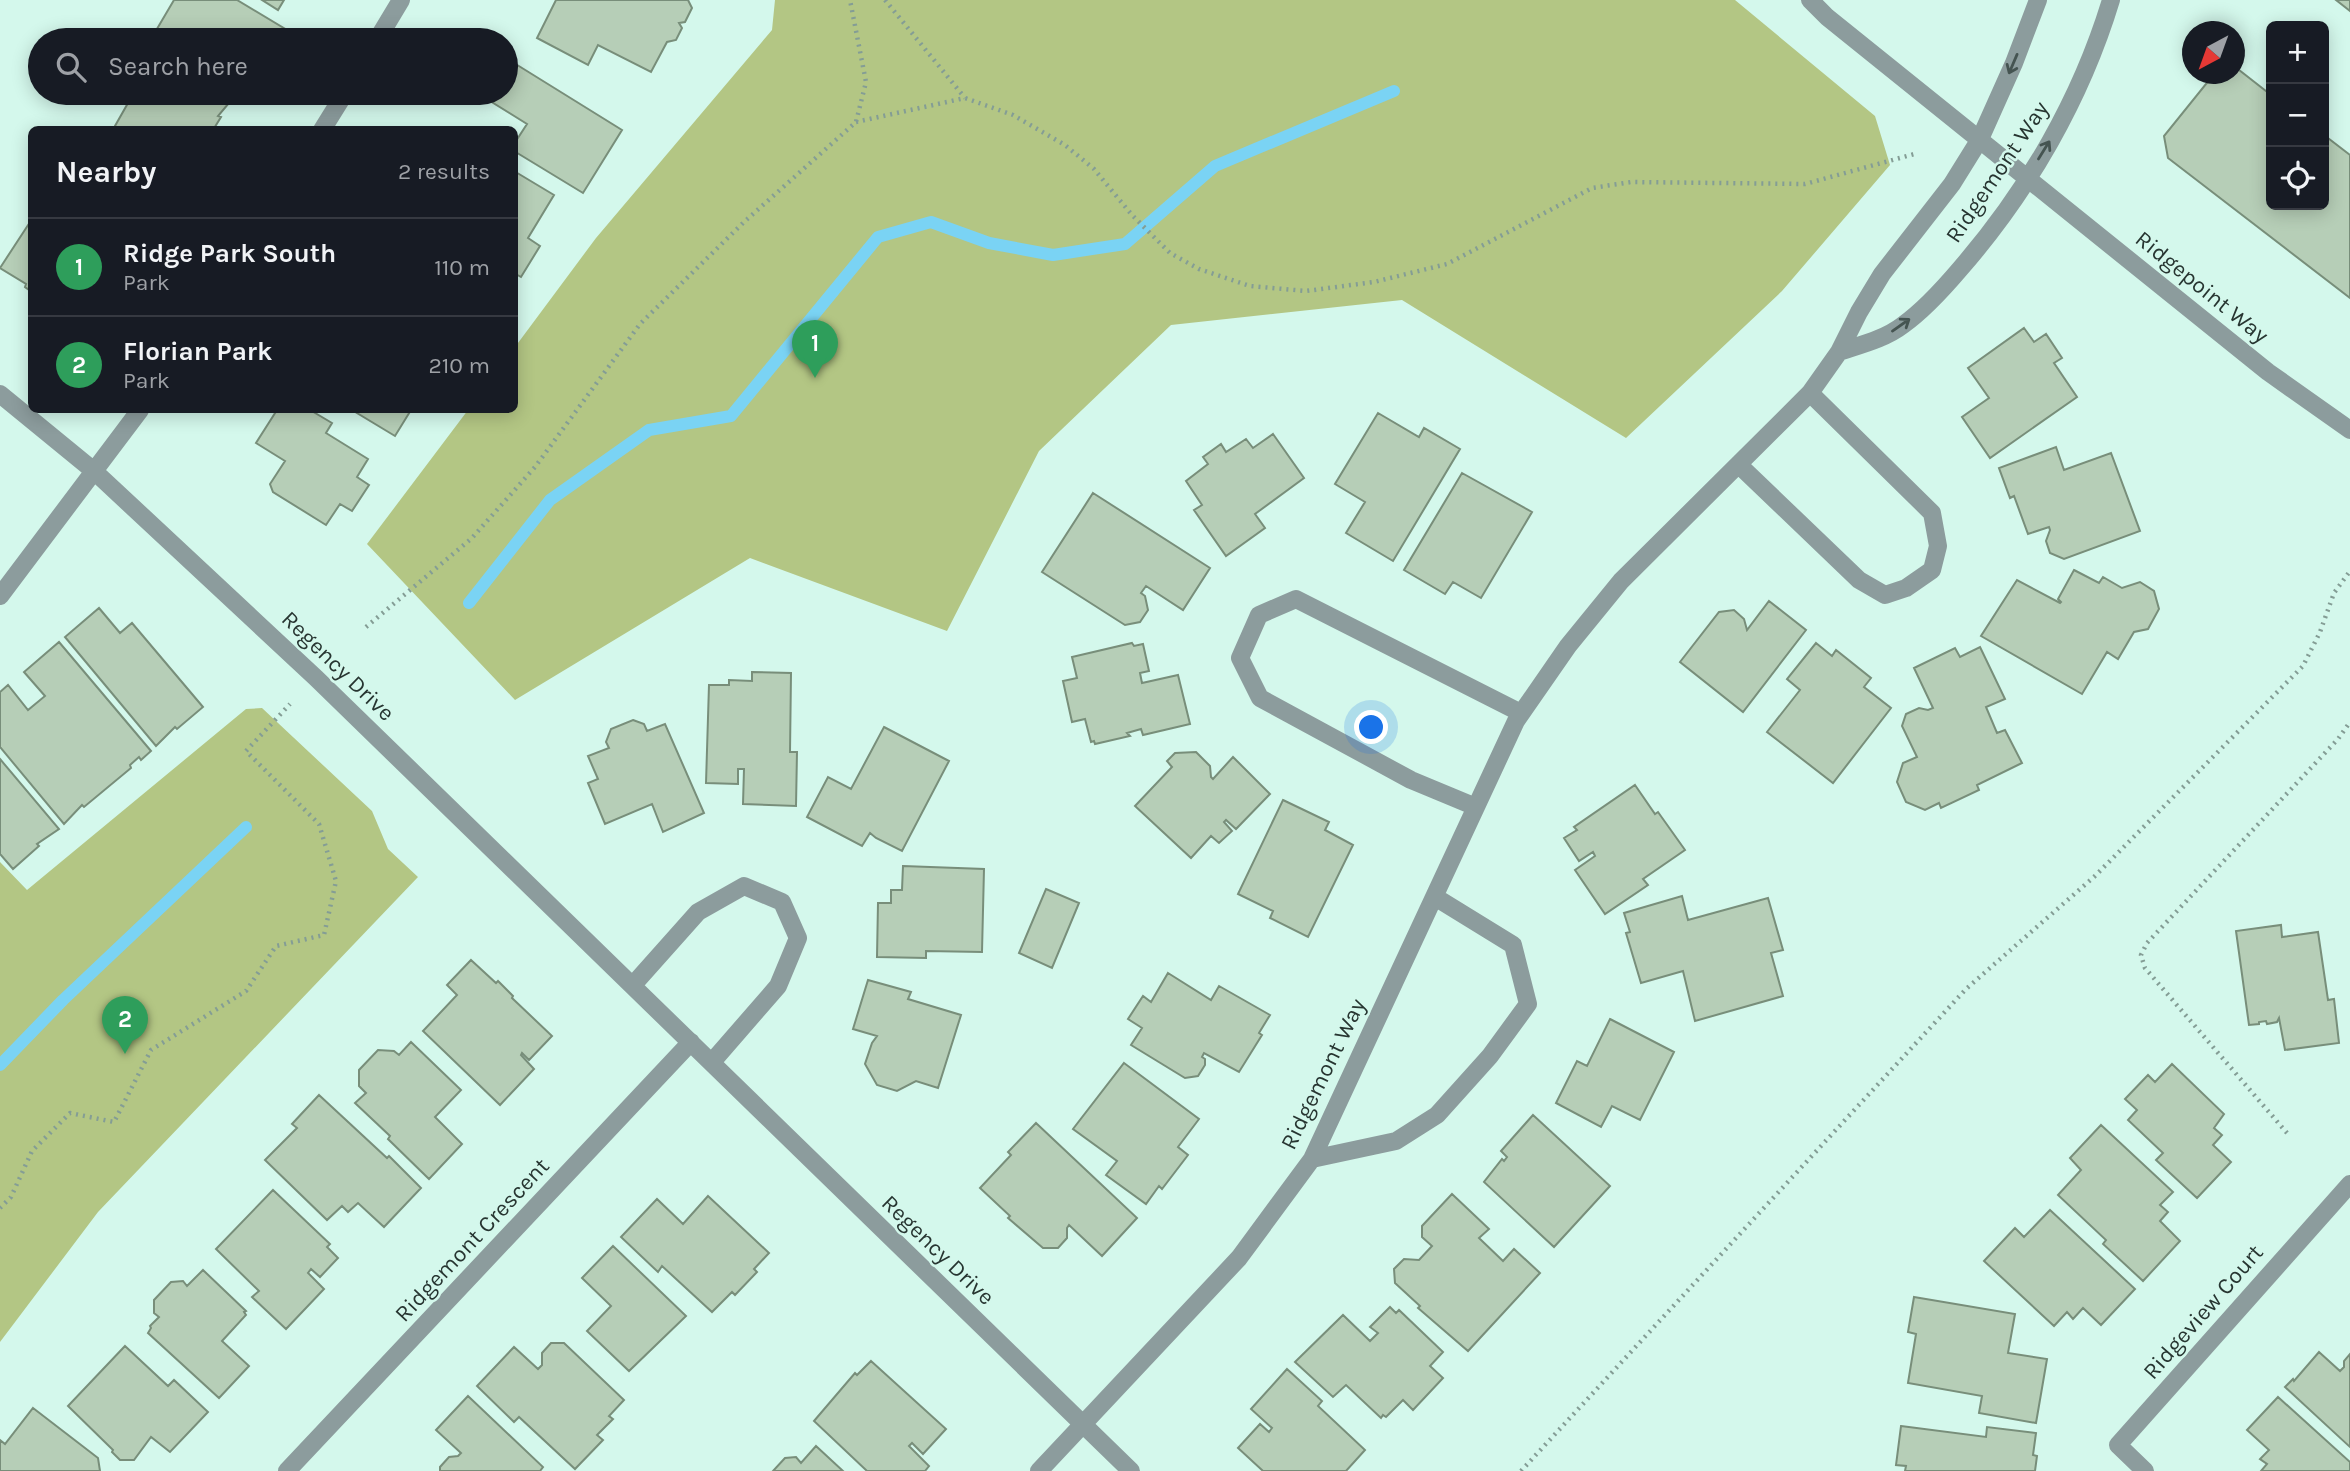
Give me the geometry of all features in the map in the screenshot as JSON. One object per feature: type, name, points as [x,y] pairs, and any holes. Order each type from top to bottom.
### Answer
[{"type":"street","points":[[384,28],[401,0]]},
{"type":"street","name":"Ridgepoint Way","points":[[1810,0],[2268,372],[2350,430]]},
{"type":"street","name":"Ridgemont Way","points":[[1081,1424],[1239,1258],[1312,1159],[1521,713],[1568,646],[1621,581],[1810,393],[1839,352],[1882,274],[1952,184],[1980,139],[2014,63],[2038,0]]},
{"type":"street","name":"Ridgemont Way","points":[[1839,352],[1881,337],[1902,326],[1942,290],[1987,238],[2028,177],[2078,91],[2099,40],[2111,0]]},
{"type":"street","points":[[324,126],[338,105]]},
{"type":"street","points":[[1739,465],[1859,580],[1885,594],[1906,588],[1932,570],[1938,546],[1932,513],[1810,393]]},
{"type":"street","name":"Regency Drive","points":[[0,394],[94,471],[316,678],[1131,1471]]},
{"type":"street","points":[[0,596],[138,413]]},
{"type":"street","points":[[1476,807],[1410,780],[1260,698],[1241,658],[1259,615],[1297,599],[1521,713]]},
{"type":"street","points":[[633,985],[698,912],[744,886],[782,902],[798,938],[778,986],[712,1062]]},
{"type":"street","points":[[1312,1159],[1396,1141],[1437,1115],[1490,1056],[1528,1004],[1513,945],[1435,897]]},
{"type":"street","name":"Ridgemont Crescent","points":[[287,1471],[691,1042]]},
{"type":"street","name":"Ridgeview Court","points":[[2145,1471],[2118,1446],[2350,1184]]},
{"type":"street","points":[[1039,1471],[1081,1424]]},
{"type":"path","points":[[850,0],[866,82],[856,122]]},
{"type":"path","points":[[885,0],[965,98],[1013,115],[1065,145],[1094,169],[1162,246],[1199,269],[1250,286],[1306,291],[1374,282],[1447,264],[1592,188],[1631,183],[1805,184],[1918,153]]},
{"type":"path","points":[[366,627],[472,538],[535,467],[640,324],[744,222],[856,122],[965,98]]},
{"type":"path","points":[[1521,1471],[1966,989],[2095,876],[2303,666],[2320,632],[2334,593],[2350,571]]},
{"type":"path","points":[[0,1209],[10,1197],[32,1151],[69,1113],[114,1122],[151,1050],[246,991],[276,946],[324,935],[336,881],[319,824],[246,751],[290,704]]},
{"type":"path","points":[[2287,1133],[2145,968],[2141,955],[2147,943],[2338,739],[2350,722]]},
{"type":"green space","points":[[775,0],[1735,0],[1875,116],[1890,165],[1782,291],[1626,438],[1402,300],[1171,325],[1039,451],[947,631],[750,558],[515,700],[367,544],[466,413],[518,413],[518,343],[596,238],[772,30]]},
{"type":"green space","points":[[262,708],[372,811],[388,849],[418,877],[98,1212],[0,1342],[0,862],[27,890],[246,709]]},
{"type":"building","points":[[174,0],[237,0],[284,28],[157,28]]},
{"type":"building","points":[[262,0],[284,0],[278,10]]},
{"type":"building","points":[[556,0],[688,0],[692,8],[685,22],[679,23],[682,28],[676,40],[667,42],[651,72],[598,45],[588,65],[537,38]]},
{"type":"building","points":[[2336,0],[2350,0],[2350,11]]},
{"type":"building","points":[[518,65],[622,130],[583,193],[518,153],[518,138],[527,124],[496,105],[518,105]]},
{"type":"building","points":[[2245,75],[2266,91],[2266,210],[2329,210],[2329,139],[2350,155],[2350,298],[2168,158],[2164,136],[2206,84],[2245,84]]},
{"type":"building","points":[[127,105],[227,105],[218,116],[221,117],[215,126],[115,126]]},
{"type":"building","points":[[518,173],[554,195],[528,238],[540,246],[521,277],[518,275]]},
{"type":"building","points":[[28,225],[28,289],[26,284],[0,268]]},
{"type":"building","points":[[2024,328],[2034,342],[2046,334],[2062,358],[2054,363],[2077,397],[1990,458],[1962,417],[1989,398],[1968,368]]},
{"type":"building","points":[[275,413],[315,413],[332,423],[326,433],[368,459],[357,477],[369,485],[352,511],[340,504],[326,525],[273,492],[270,484],[285,461],[256,443]]},
{"type":"building","points":[[357,413],[409,413],[395,436]]},
{"type":"building","points":[[1378,413],[1419,437],[1424,428],[1460,449],[1393,561],[1346,533],[1365,502],[1335,484]]},
{"type":"building","points":[[1273,434],[1304,478],[1255,514],[1265,528],[1226,556],[1194,510],[1202,505],[1186,481],[1208,464],[1203,457],[1221,444],[1226,452],[1246,439],[1253,448]]},
{"type":"building","points":[[2056,447],[2064,470],[2111,453],[2140,531],[2064,559],[2050,553],[2046,541],[2049,527],[2028,534],[2014,496],[2010,498],[1999,468]]},
{"type":"building","points":[[1462,473],[1532,512],[1481,598],[1453,582],[1445,594],[1404,570]]},
{"type":"building","points":[[1093,493],[1210,568],[1183,610],[1146,586],[1141,593],[1145,596],[1148,610],[1140,622],[1125,625],[1042,572]]},
{"type":"building","points":[[2074,570],[2099,583],[2103,577],[2122,588],[2140,582],[2154,591],[2159,609],[2148,629],[2134,632],[2118,659],[2107,652],[2082,694],[1981,636],[2017,580],[2060,603],[2058,599]]},
{"type":"building","points":[[1769,601],[1806,630],[1743,712],[1680,662],[1719,612],[1734,610],[1744,619],[1747,630]]},
{"type":"building","points":[[99,608],[120,633],[132,623],[203,707],[177,729],[175,727],[156,746],[65,637]]},
{"type":"building","points":[[59,642],[151,751],[141,760],[139,757],[130,765],[131,768],[84,807],[82,805],[64,824],[0,747],[0,692],[8,685],[28,710],[45,696],[24,672]]},
{"type":"building","points":[[1132,643],[1134,646],[1143,644],[1149,671],[1140,673],[1142,683],[1178,675],[1190,724],[1143,735],[1141,729],[1127,733],[1130,736],[1095,744],[1094,741],[1091,742],[1085,719],[1072,722],[1063,681],[1077,678],[1072,657]]},
{"type":"building","points":[[1816,643],[1832,656],[1836,650],[1871,678],[1864,687],[1891,708],[1833,783],[1767,732],[1800,690],[1787,679]]},
{"type":"building","points":[[1980,647],[2005,699],[1986,707],[1997,733],[2005,730],[2022,763],[1977,785],[1979,790],[1941,808],[1939,803],[1925,810],[1906,802],[1897,782],[1903,763],[1917,757],[1902,726],[1906,714],[1919,708],[1933,708],[1914,668],[1955,648],[1960,657]]},
{"type":"building","points":[[752,672],[791,673],[790,752],[797,752],[796,806],[743,804],[744,769],[738,769],[738,784],[706,783],[709,685],[729,685],[729,680],[752,681]]},
{"type":"building","points":[[633,720],[644,724],[647,731],[665,724],[704,813],[663,832],[652,804],[605,824],[588,783],[598,779],[588,756],[609,748],[606,742],[611,729]]},
{"type":"building","points":[[884,727],[949,761],[902,851],[870,833],[862,846],[807,817],[828,777],[851,789]]},
{"type":"building","points":[[1196,752],[1210,766],[1213,779],[1233,757],[1270,794],[1236,829],[1226,820],[1224,822],[1232,831],[1219,843],[1211,836],[1191,858],[1135,806],[1172,767],[1167,761],[1175,753]]},
{"type":"building","points":[[0,759],[59,829],[37,844],[39,846],[13,869],[0,854]]},
{"type":"building","points":[[1635,785],[1685,850],[1643,879],[1648,885],[1605,914],[1575,870],[1595,856],[1593,852],[1579,861],[1564,838],[1577,830],[1574,827]]},
{"type":"building","points":[[1283,800],[1329,822],[1325,830],[1353,845],[1308,937],[1270,918],[1273,911],[1238,894]]},
{"type":"building","points":[[903,866],[984,869],[982,952],[926,951],[926,958],[877,957],[878,903],[891,903],[891,890],[902,890]]},
{"type":"building","points":[[1046,889],[1079,903],[1052,968],[1019,953]]},
{"type":"building","points":[[1682,896],[1688,920],[1768,898],[1783,950],[1771,953],[1783,996],[1695,1021],[1683,971],[1641,983],[1626,933],[1630,932],[1624,913]]},
{"type":"building","points":[[2281,925],[2282,937],[2318,932],[2328,1000],[2334,999],[2339,1043],[2285,1050],[2279,1018],[2277,1022],[2267,1024],[2266,1021],[2249,1025],[2236,931]]},
{"type":"building","points":[[471,960],[496,983],[498,981],[552,1036],[529,1060],[522,1053],[534,1069],[500,1105],[423,1031],[457,995],[447,985]]},
{"type":"building","points":[[1168,973],[1211,1000],[1219,986],[1270,1015],[1259,1033],[1262,1035],[1239,1072],[1204,1053],[1202,1057],[1205,1059],[1205,1065],[1198,1076],[1185,1078],[1131,1045],[1142,1028],[1128,1019],[1143,996],[1151,1002]]},
{"type":"building","points":[[868,980],[911,992],[908,999],[961,1015],[938,1088],[916,1081],[897,1091],[877,1085],[865,1064],[877,1036],[853,1029]]},
{"type":"building","points":[[1610,1019],[1674,1052],[1640,1120],[1612,1106],[1601,1127],[1556,1103],[1577,1061],[1587,1066]]},
{"type":"building","points":[[411,1042],[461,1090],[435,1117],[462,1144],[429,1179],[355,1103],[366,1093],[359,1086],[359,1070],[378,1050],[394,1051],[399,1055]]},
{"type":"building","points":[[1124,1063],[1199,1119],[1178,1147],[1188,1155],[1162,1189],[1159,1186],[1146,1204],[1106,1175],[1117,1161],[1073,1129]]},
{"type":"building","points":[[2172,1064],[2224,1114],[2214,1128],[2222,1135],[2213,1145],[2231,1162],[2197,1198],[2156,1160],[2163,1153],[2128,1120],[2137,1110],[2125,1099],[2148,1075],[2155,1082]]},
{"type":"building","points":[[319,1095],[421,1188],[384,1227],[358,1203],[348,1212],[342,1206],[327,1220],[265,1160],[297,1128],[292,1124]]},
{"type":"building","points":[[1533,1115],[1610,1186],[1554,1247],[1484,1182],[1502,1159],[1504,1161],[1507,1157],[1501,1151]]},
{"type":"building","points":[[1036,1123],[1137,1218],[1102,1256],[1069,1225],[1067,1238],[1058,1248],[1043,1248],[1008,1218],[1010,1216],[980,1188],[1011,1155],[1008,1152]]},
{"type":"building","points":[[2101,1125],[2173,1192],[2160,1205],[2168,1212],[2160,1221],[2180,1241],[2143,1281],[2103,1244],[2106,1240],[2058,1195],[2081,1170],[2070,1158]]},
{"type":"building","points":[[273,1190],[330,1244],[327,1247],[338,1258],[320,1277],[311,1269],[308,1273],[324,1289],[286,1329],[252,1297],[259,1291],[216,1249]]},
{"type":"building","points":[[1452,1194],[1489,1229],[1479,1238],[1503,1261],[1514,1249],[1540,1273],[1468,1351],[1418,1308],[1420,1306],[1395,1283],[1394,1269],[1404,1259],[1419,1260],[1432,1246],[1422,1237],[1422,1226]]},
{"type":"building","points":[[708,1196],[769,1253],[754,1269],[757,1272],[735,1295],[732,1292],[712,1312],[662,1266],[658,1272],[621,1237],[657,1199],[683,1224]]},
{"type":"building","points":[[2050,1210],[2135,1289],[2101,1325],[2083,1308],[2073,1319],[2067,1312],[2054,1326],[1984,1261],[2015,1228],[2024,1237]]},
{"type":"building","points":[[613,1246],[686,1316],[629,1371],[587,1331],[611,1306],[582,1278]]},
{"type":"building","points":[[203,1270],[246,1311],[246,1315],[222,1341],[249,1366],[219,1398],[148,1333],[150,1326],[159,1317],[154,1313],[154,1300],[171,1282],[183,1281],[187,1286]]},
{"type":"building","points":[[1914,1297],[2015,1314],[2008,1353],[2047,1359],[2036,1423],[1979,1413],[1982,1396],[1908,1383],[1916,1334],[1908,1332]]},
{"type":"building","points":[[1390,1307],[1396,1313],[1399,1310],[1443,1352],[1430,1366],[1443,1378],[1413,1410],[1403,1400],[1386,1417],[1383,1415],[1381,1418],[1346,1385],[1333,1397],[1295,1362],[1343,1315],[1370,1341],[1378,1333],[1370,1327]]},
{"type":"building","points":[[551,1343],[564,1343],[624,1400],[609,1416],[613,1419],[597,1435],[603,1440],[575,1469],[519,1417],[514,1422],[477,1386],[514,1347],[538,1369],[542,1365],[542,1353]]},
{"type":"building","points":[[125,1346],[168,1386],[174,1380],[208,1412],[170,1452],[151,1437],[134,1460],[120,1460],[68,1406]]},
{"type":"building","points":[[2319,1352],[2340,1371],[2350,1354],[2350,1447],[2285,1387],[2293,1379],[2294,1381]]},
{"type":"building","points":[[871,1361],[946,1429],[923,1454],[912,1443],[909,1446],[929,1466],[925,1471],[867,1471],[814,1421],[855,1373],[857,1375]]},
{"type":"building","points":[[1287,1369],[1322,1401],[1318,1406],[1365,1450],[1346,1471],[1263,1471],[1238,1448],[1260,1424],[1269,1432],[1272,1428],[1251,1409]]},
{"type":"building","points":[[468,1396],[543,1467],[540,1471],[440,1471],[440,1467],[449,1457],[461,1453],[436,1430]]},
{"type":"building","points":[[2278,1397],[2350,1462],[2350,1471],[2261,1471],[2267,1464],[2260,1459],[2269,1450],[2247,1430]]},
{"type":"building","points":[[33,1408],[98,1458],[100,1471],[0,1471],[0,1440],[5,1444]]},
{"type":"building","points":[[1901,1426],[1986,1437],[1987,1427],[2036,1433],[2033,1455],[2037,1456],[2035,1471],[1905,1471],[1906,1466],[1896,1465]]},
{"type":"building","points":[[816,1446],[843,1471],[773,1471],[785,1458],[796,1457],[801,1463]]},
{"type":"waterway","points":[[469,603],[550,500],[649,430],[731,416],[878,237],[931,222],[989,243],[1053,255],[1125,244],[1215,166],[1394,91]]},
{"type":"waterway","points":[[0,1065],[63,1000],[246,827]]},
{"type":"place","name":"Ridge Park South","points":[[815,378]]},
{"type":"place","name":"Florian Park","points":[[125,1054]]}]
